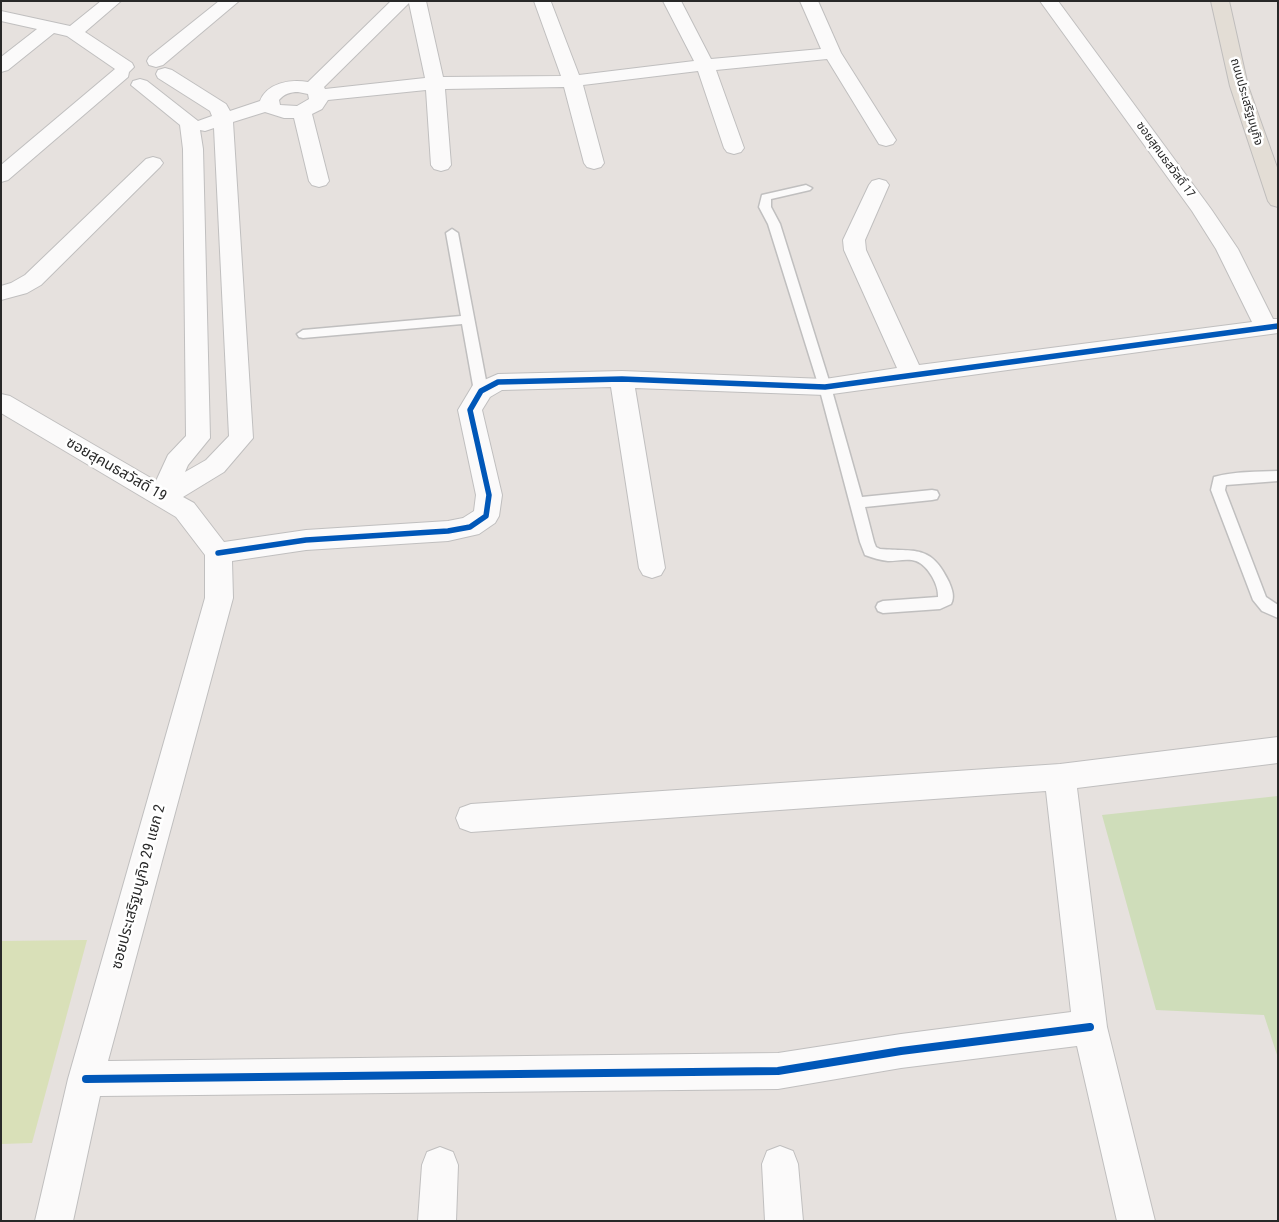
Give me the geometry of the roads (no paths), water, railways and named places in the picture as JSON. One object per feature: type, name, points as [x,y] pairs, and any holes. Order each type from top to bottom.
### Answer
[{"type":"main road","name":"ถนนประเสริฐมนูกิจ","points":[[1220,1],[1240,86],[1278,201]]},
{"type":"street","points":[[73,32],[112,1]]},
{"type":"street","points":[[123,70],[121,79],[124,82],[140,84],[152,82],[161,68],[230,1]]},
{"type":"street","points":[[270,104],[272,108],[285,112],[302,111],[316,104],[315,92],[401,1]]},
{"type":"street","points":[[417,1],[435,83],[441,165]]},
{"type":"street","points":[[672,1],[705,65],[734,148]]},
{"type":"street","points":[[808,1],[832,52],[886,140]]},
{"type":"street","name":"ซอยสุคนธสวัสดิ์ 17","points":[[1049,1],[1201,209],[1227,249],[1272,327]]},
{"type":"street","points":[[542,2],[572,81],[594,163]]},
{"type":"street","points":[[1,16],[73,32],[123,70]]},
{"type":"street","points":[[1,66],[51,27]]},
{"type":"street","points":[[270,104],[272,95],[282,88],[298,86],[315,92],[435,83],[572,81],[832,52]]},
{"type":"street","points":[[1,176],[123,70],[138,62],[161,68],[219,108],[226,141],[241,438],[215,466],[162,497]]},
{"type":"street","points":[[140,84],[188,123],[194,149],[198,438],[176,461],[162,497]]},
{"type":"street","points":[[191,130],[270,104]]},
{"type":"street","points":[[302,111],[319,180]]},
{"type":"street","points":[[1,293],[19,288],[33,280],[154,163]]},
{"type":"street","points":[[879,185],[867,213],[858,227],[854,240],[855,250],[911,374]]},
{"type":"street","points":[[218,553],[306,540],[448,531],[470,527],[486,516],[489,495],[470,410],[481,391],[498,382],[622,380],[825,387],[1272,327]]},
{"type":"street","points":[[622,380],[652,568]]},
{"type":"street","name":"ซอยสุคนธสวัสดิ์ 19","points":[[1,402],[184,510],[218,553]]},
{"type":"street","name":"ซอยประเสริฐมนูกิจ 29 แยก 2","points":[[54,1221],[86,1079],[219,598],[218,553]]},
{"type":"street","points":[[471,818],[1060,777],[1278,750]]},
{"type":"street","points":[[1060,777],[1090,1027],[1136,1221]]},
{"type":"street","points":[[86,1079],[778,1071],[901,1051],[1090,1027]]},
{"type":"street","points":[[780,1164],[784,1221]]},
{"type":"street","points":[[437,1221],[440,1165]]},
{"type":"lane","points":[[806,188],[766,197],[765,207],[774,224],[825,387],[870,551],[879,555],[912,554],[922,556],[932,563],[946,589],[946,600],[940,602],[883,607]]},
{"type":"lane","points":[[452,233],[481,391]]},
{"type":"lane","points":[[303,334],[468,319]]},
{"type":"lane","points":[[1278,476],[1233,478],[1219,481],[1218,490],[1260,600],[1266,607],[1278,612]]},
{"type":"lane","points":[[856,503],[932,495]]}]
